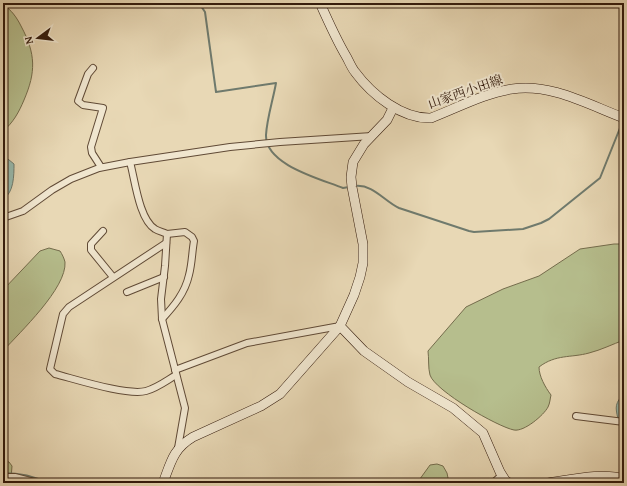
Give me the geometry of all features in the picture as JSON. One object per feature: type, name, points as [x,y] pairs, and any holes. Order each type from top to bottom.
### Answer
[{"type":"street","name":"山家西小田線","points":[[320,3],[354,72],[393,108],[411,116],[431,118],[499,92],[514,89],[537,89],[560,93],[624,118]]},
{"type":"street","points":[[93,68],[88,74],[78,101],[83,105],[103,108],[91,147],[92,153],[101,167]]},
{"type":"street","points":[[178,448],[193,437],[261,406],[280,394],[340,326],[354,295],[363,263],[362,244],[352,187],[353,162],[360,149],[387,120],[393,108]]},
{"type":"street","points":[[3,218],[23,211],[52,190],[71,179],[101,167],[230,146],[372,136]]},
{"type":"street","points":[[130,162],[143,214],[148,223],[155,229],[167,234],[185,232],[192,236],[194,240],[191,267],[185,286],[175,304],[162,319]]},
{"type":"street","points":[[103,231],[91,244],[91,250],[113,277]]},
{"type":"street","points":[[163,483],[178,448],[184,408],[162,319],[161,299],[167,234]]},
{"type":"street","points":[[166,243],[69,307],[63,314],[50,369],[52,372],[122,391],[144,392],[152,389],[175,373],[247,343],[340,326]]},
{"type":"street","points":[[127,292],[164,277]]},
{"type":"street","points":[[340,326],[364,351],[408,382],[453,408],[483,433],[502,475],[509,483]]},
{"type":"street","points":[[576,416],[624,422]]},
{"type":"street","points":[[493,483],[502,475]]},
{"type":"street","points":[[3,477],[15,477],[38,483]]},
{"type":"street","points":[[548,483],[593,477],[618,477],[624,479]]},
{"type":"green space","points":[[3,5],[14,14],[18,20],[26,36],[32,54],[33,63],[31,81],[22,104],[13,121],[3,131]]},
{"type":"green space","points":[[624,244],[624,340],[582,355],[551,360],[539,367],[543,381],[551,395],[550,402],[546,410],[528,426],[514,430],[495,422],[455,399],[434,382],[429,372],[428,351],[466,307],[503,289],[539,276],[580,249]]},
{"type":"green space","points":[[49,248],[60,251],[63,256],[65,262],[64,273],[51,297],[3,351],[3,290],[40,251]]},
{"type":"green space","points":[[3,460],[9,462],[12,466],[11,479],[7,483],[3,483]]},
{"type":"green space","points":[[437,464],[443,466],[447,473],[449,483],[417,483],[430,465]]},
{"type":"green space","points":[[611,480],[620,483],[578,483],[591,481]]},
{"type":"water","points":[[3,155],[14,164],[11,188],[7,196],[3,199]]},
{"type":"water","points":[[624,393],[624,419],[618,419],[616,405]]},
{"type":"waterway","points":[[199,3],[205,12],[216,92],[276,83],[266,135],[268,146],[284,163],[309,175],[343,188],[349,187]]},
{"type":"waterway","points":[[355,186],[361,186],[373,190],[399,208],[469,231],[523,229],[549,219],[600,178],[620,128],[624,129]]},
{"type":"waterway","points":[[3,473],[26,475],[47,483]]}]
